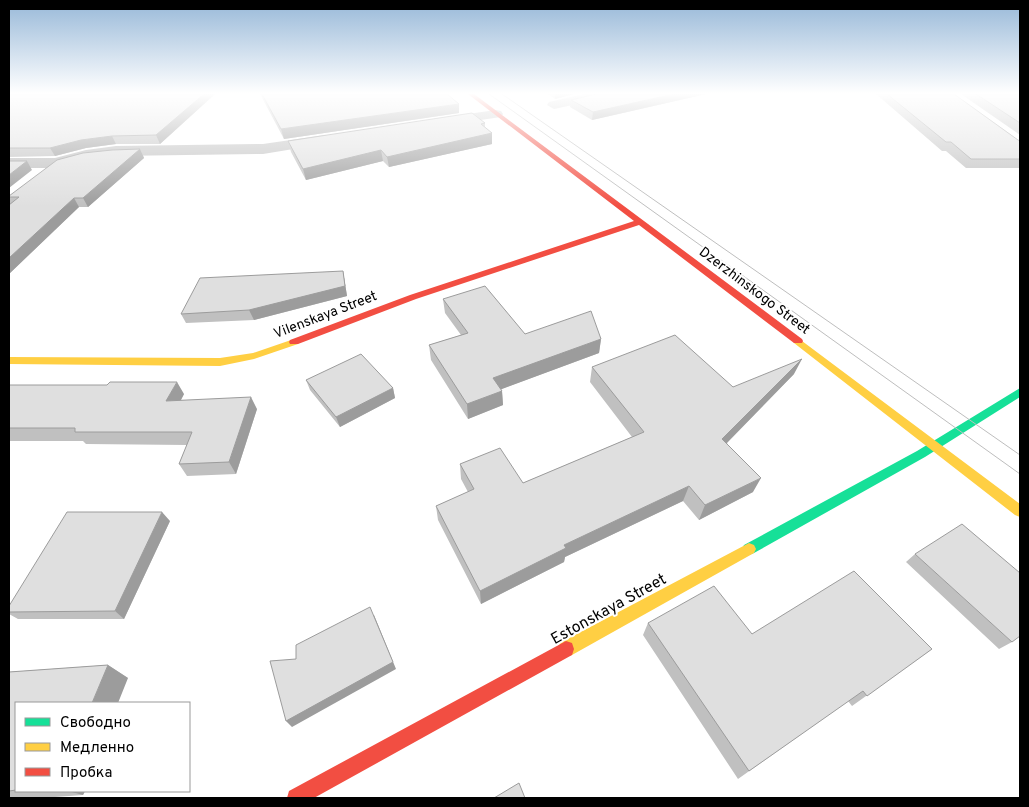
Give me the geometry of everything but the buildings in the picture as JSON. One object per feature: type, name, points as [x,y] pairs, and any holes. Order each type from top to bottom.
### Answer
[{"type":"street","name":"Dzerzhinskogo Street","points":[[519,132],[936,445],[1020,512]]},
{"type":"street","points":[[9,163],[55,163],[86,155],[116,151],[263,149],[340,137]]},
{"type":"street","points":[[32,181],[55,163]]},
{"type":"street","name":"Vilenskaya Street","points":[[9,361],[190,363],[220,362],[254,356],[413,297],[639,222]]},
{"type":"street","name":"Estonskaya Street","points":[[296,798],[936,445],[1020,392]]},
{"type":"tram line","points":[[542,132],[1020,474]]},
{"type":"tram line","points":[[556,132],[1020,455]]},
{"type":"traffic: fast","points":[[749,549],[921,454],[1020,392]]},
{"type":"traffic: slow","points":[[798,341],[1020,511]]},
{"type":"traffic: slow","points":[[9,361],[220,362],[254,356],[294,342]]},
{"type":"traffic: slow","points":[[566,649],[749,549]]},
{"type":"traffic: jam","points":[[520,132],[798,341]]},
{"type":"traffic: jam","points":[[294,342],[413,297],[639,222]]},
{"type":"traffic: jam","points":[[296,798],[566,649]]}]
